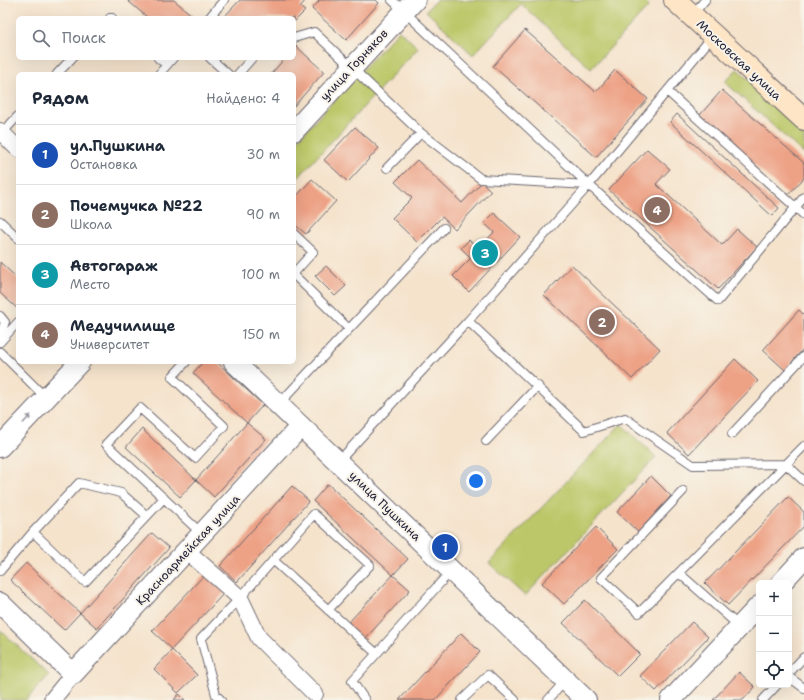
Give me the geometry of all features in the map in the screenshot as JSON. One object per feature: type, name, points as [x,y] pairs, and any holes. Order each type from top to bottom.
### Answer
[{"type":"main road","name":"Московская улица","points":[[675,0],[698,8],[713,36],[804,119]]},
{"type":"street","name":"улица Горняков","points":[[296,129],[353,67],[404,4]]},
{"type":"street","points":[[1,132],[16,147]]},
{"type":"street","points":[[0,447],[78,364]]},
{"type":"street","name":"улица Пушкина","points":[[236,364],[586,700]]},
{"type":"street","name":"Красноармейская улица","points":[[73,674],[301,426]]},
{"type":"street","points":[[187,551],[240,598],[259,638],[315,694]]},
{"type":"street","points":[[784,580],[804,558]]},
{"type":"street","points":[[0,603],[73,674],[52,700]]},
{"type":"street","points":[[671,700],[756,609]]},
{"type":"lane","points":[[212,16],[224,0]]},
{"type":"lane","points":[[404,4],[589,185],[718,301],[804,197]]},
{"type":"lane","points":[[296,37],[314,32],[353,67],[421,133],[481,179],[589,185]]},
{"type":"lane","points":[[338,462],[468,321],[589,185],[713,36]]},
{"type":"lane","points":[[59,72],[70,60]]},
{"type":"lane","points":[[160,60],[167,66]]},
{"type":"lane","points":[[161,72],[172,60]]},
{"type":"lane","points":[[212,60],[226,72]]},
{"type":"lane","points":[[240,72],[250,60]]},
{"type":"lane","points":[[667,91],[804,215]]},
{"type":"lane","points":[[1,132],[16,118]]},
{"type":"lane","points":[[387,168],[421,133]]},
{"type":"lane","points":[[0,222],[16,236]]},
{"type":"lane","points":[[279,405],[444,228]]},
{"type":"lane","points":[[296,236],[313,252],[296,272]]},
{"type":"lane","points":[[296,276],[349,330]]},
{"type":"lane","points":[[0,316],[5,322],[0,336]]},
{"type":"lane","points":[[468,321],[584,431],[625,418],[693,465],[786,464],[804,481]]},
{"type":"lane","points":[[0,342],[16,324]]},
{"type":"lane","points":[[0,352],[46,398]]},
{"type":"lane","points":[[732,434],[804,356]]},
{"type":"lane","points":[[184,364],[172,377],[224,426],[195,458],[140,408],[106,444],[202,535]]},
{"type":"lane","points":[[486,441],[538,386]]},
{"type":"lane","points":[[683,491],[601,578],[639,613],[804,446]]},
{"type":"lane","points":[[0,572],[33,532],[79,483],[122,493],[147,516]]},
{"type":"lane","points":[[33,532],[84,582],[164,498]]},
{"type":"lane","points":[[221,700],[216,695],[201,639],[240,598],[314,514],[370,565],[328,610]]},
{"type":"lane","points":[[273,560],[376,653]]},
{"type":"lane","points":[[365,700],[352,680],[452,570]]},
{"type":"lane","points":[[679,573],[740,627]]},
{"type":"lane","points":[[792,670],[804,657]]},
{"type":"lane","points":[[462,700],[488,675],[515,700]]},
{"type":"lane","points":[[792,679],[804,688]]},
{"type":"lane","points":[[548,700],[566,680]]},
{"type":"lane","points":[[763,700],[774,688]]},
{"type":"green space","points":[[436,0],[643,0],[649,6],[591,69],[521,4],[473,55],[426,11]]},
{"type":"green space","points":[[399,30],[418,48],[296,180],[296,142]]},
{"type":"green space","points":[[737,69],[804,130],[804,154],[725,82]]},
{"type":"green space","points":[[621,424],[656,457],[525,596],[489,563]]},
{"type":"green space","points":[[0,630],[49,675],[26,700],[0,700]]},
{"type":"building","points":[[127,0],[174,0],[193,16],[146,16]]},
{"type":"building","points":[[240,0],[305,1],[300,7],[305,11],[296,20],[296,16],[225,16]]},
{"type":"building","points":[[318,0],[376,0],[379,3],[346,40],[312,9],[319,1]]},
{"type":"building","points":[[525,30],[596,92],[615,70],[648,99],[596,157],[493,66]]},
{"type":"building","points":[[296,46],[324,72],[296,104],[296,72],[273,72],[283,60],[296,60]]},
{"type":"building","points":[[722,90],[804,163],[804,178],[788,195],[699,116]]},
{"type":"building","points":[[677,114],[779,208],[772,216],[670,122]]},
{"type":"building","points":[[355,127],[379,148],[348,182],[324,160]]},
{"type":"building","points":[[647,149],[670,169],[656,184],[722,245],[737,229],[757,247],[718,289],[609,190]]},
{"type":"building","points":[[417,160],[462,203],[482,182],[491,191],[455,229],[442,217],[417,242],[392,218],[412,198],[395,182]]},
{"type":"building","points":[[312,179],[336,201],[306,234],[296,226],[296,197]]},
{"type":"building","points":[[494,213],[520,237],[469,292],[453,276],[471,258],[461,248],[469,240],[479,249],[494,232],[484,223]]},
{"type":"building","points":[[0,262],[16,277],[16,307],[0,293]]},
{"type":"building","points":[[572,265],[660,349],[632,379],[544,295]]},
{"type":"building","points":[[326,266],[346,286],[335,296],[315,276]]},
{"type":"building","points":[[799,310],[804,315],[804,348],[785,370],[763,350]]},
{"type":"building","points":[[735,359],[758,381],[689,454],[667,433]]},
{"type":"building","points":[[201,364],[219,364],[263,405],[247,423],[193,373]]},
{"type":"building","points":[[247,423],[266,439],[214,497],[196,480]]},
{"type":"building","points":[[142,429],[196,480],[180,497],[126,447]]},
{"type":"building","points":[[651,476],[671,496],[638,532],[617,512]]},
{"type":"building","points":[[328,484],[408,559],[393,575],[313,501]]},
{"type":"building","points":[[292,486],[309,501],[237,582],[220,566]]},
{"type":"building","points":[[788,497],[804,512],[804,526],[728,605],[705,583]]},
{"type":"building","points":[[596,527],[618,549],[564,604],[542,583]]},
{"type":"building","points":[[152,533],[169,548],[97,628],[80,613]]},
{"type":"building","points":[[26,563],[80,613],[64,630],[10,580]]},
{"type":"building","points":[[205,574],[225,592],[172,649],[152,631]]},
{"type":"building","points":[[393,575],[410,590],[363,641],[346,625]]},
{"type":"building","points":[[585,600],[640,654],[618,676],[563,623]]},
{"type":"building","points":[[692,622],[708,637],[656,691],[640,676]]},
{"type":"building","points":[[461,633],[480,652],[435,700],[399,700]]},
{"type":"building","points":[[172,650],[197,675],[178,693],[154,669]]},
{"type":"building","points":[[739,672],[755,687],[743,700],[713,700]]},
{"type":"building","points":[[179,694],[185,700],[174,700]]},
{"type":"place","name":"Медучилище","points":[[657,210]]},
{"type":"place","name":"Автогараж","points":[[485,253]]},
{"type":"place","name":"Почемучка №22","points":[[602,322]]},
{"type":"place","name":"ул.Пушкина","points":[[445,547]]}]
